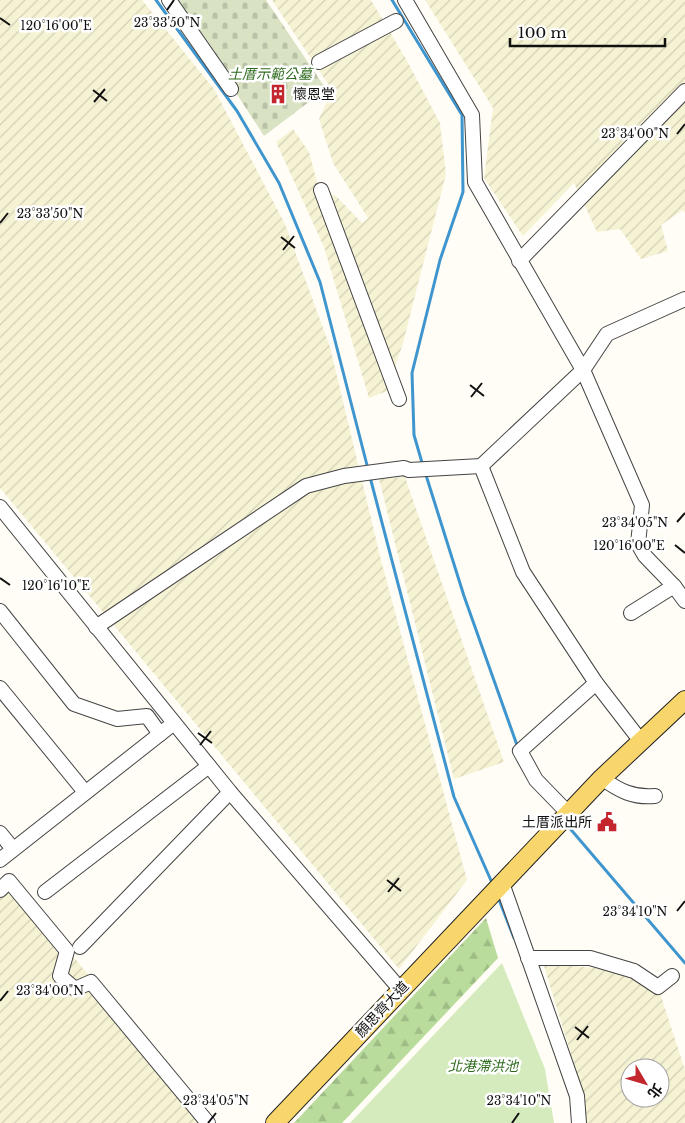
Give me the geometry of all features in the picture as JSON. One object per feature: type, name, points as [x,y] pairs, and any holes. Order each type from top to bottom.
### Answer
[{"type":"main road","points":[[502,883],[640,740],[685,700]]},
{"type":"main road","name":"顏思齊大道","points":[[275,1123],[502,883]]},
{"type":"street","points":[[169,0],[232,89]]},
{"type":"street","points":[[405,0],[472,115],[475,182],[583,370],[642,504],[638,544],[645,556],[674,586],[685,601]]},
{"type":"street","points":[[319,62],[396,21]]},
{"type":"street","points":[[519,261],[685,90]]},
{"type":"street","points":[[321,190],[399,399]]},
{"type":"street","points":[[96,627],[306,486],[344,476],[404,468],[409,470],[481,466],[583,370],[607,334],[685,299]]},
{"type":"street","points":[[481,466],[523,572],[596,683],[640,740]]},
{"type":"street","points":[[0,507],[230,792],[400,989]]},
{"type":"street","points":[[631,613],[674,586]]},
{"type":"street","points":[[0,611],[74,704],[117,719],[147,716],[160,734]]},
{"type":"street","points":[[569,814],[536,780],[520,751],[596,683]]},
{"type":"street","points":[[0,688],[85,792]]},
{"type":"street","points":[[0,860],[174,723]]},
{"type":"street","points":[[45,892],[209,766]]},
{"type":"street","points":[[602,778],[618,790],[640,798],[655,796]]},
{"type":"street","points":[[80,947],[230,792]]},
{"type":"street","points":[[0,833],[13,849]]},
{"type":"street","points":[[0,890],[9,881],[67,951],[60,976],[75,988],[91,982],[208,1123]]},
{"type":"street","points":[[502,883],[577,1096],[579,1123]]},
{"type":"street","points":[[528,958],[590,958],[634,971],[658,987],[672,976]]},
{"type":"shaded area","points":[[0,0],[142,0],[214,89],[285,224],[330,347],[381,560],[467,880],[399,969],[0,488]]},
{"type":"shaded area","points":[[272,0],[371,0],[406,59],[440,123],[446,174],[403,343],[387,391],[369,398],[324,247],[276,142],[293,129],[309,152],[317,182],[315,191],[336,196],[362,223],[368,218],[333,163],[319,119],[332,90]]},
{"type":"shaded area","points":[[425,0],[685,0],[685,213],[683,210],[661,225],[668,251],[641,259],[620,229],[597,232],[574,183],[523,236],[484,178],[493,108]]},
{"type":"shaded area","points":[[405,477],[504,762],[454,779],[379,479]]},
{"type":"shaded area","points":[[10,878],[208,1123],[0,1123],[0,889]]},
{"type":"shaded area","points":[[543,963],[625,971],[660,993],[685,1070],[685,1123],[585,1123],[583,1093]]},
{"type":"green space","name":"土厝示範公墓","points":[[173,0],[266,0],[326,89],[264,136],[194,28]]},
{"type":"green space","points":[[486,918],[498,958],[342,1123],[294,1123]]},
{"type":"green space","name":"北港滯洪池","points":[[502,963],[545,1069],[554,1123],[350,1123]]},
{"type":"waterway","points":[[156,0],[237,111],[279,183],[320,282],[368,469]]},
{"type":"waterway","points":[[392,0],[462,115],[463,192],[440,260],[412,373],[414,435],[423,466]]},
{"type":"waterway","points":[[425,472],[464,596],[518,748]]},
{"type":"waterway","points":[[370,477],[454,797],[493,885]]},
{"type":"waterway","points":[[567,825],[685,963]]},
{"type":"waterway","points":[[498,897],[514,938]]},
{"type":"place","name":"懷恩堂","points":[[278,94]]},
{"type":"place","name":"土厝派出所","points":[[607,822]]}]
